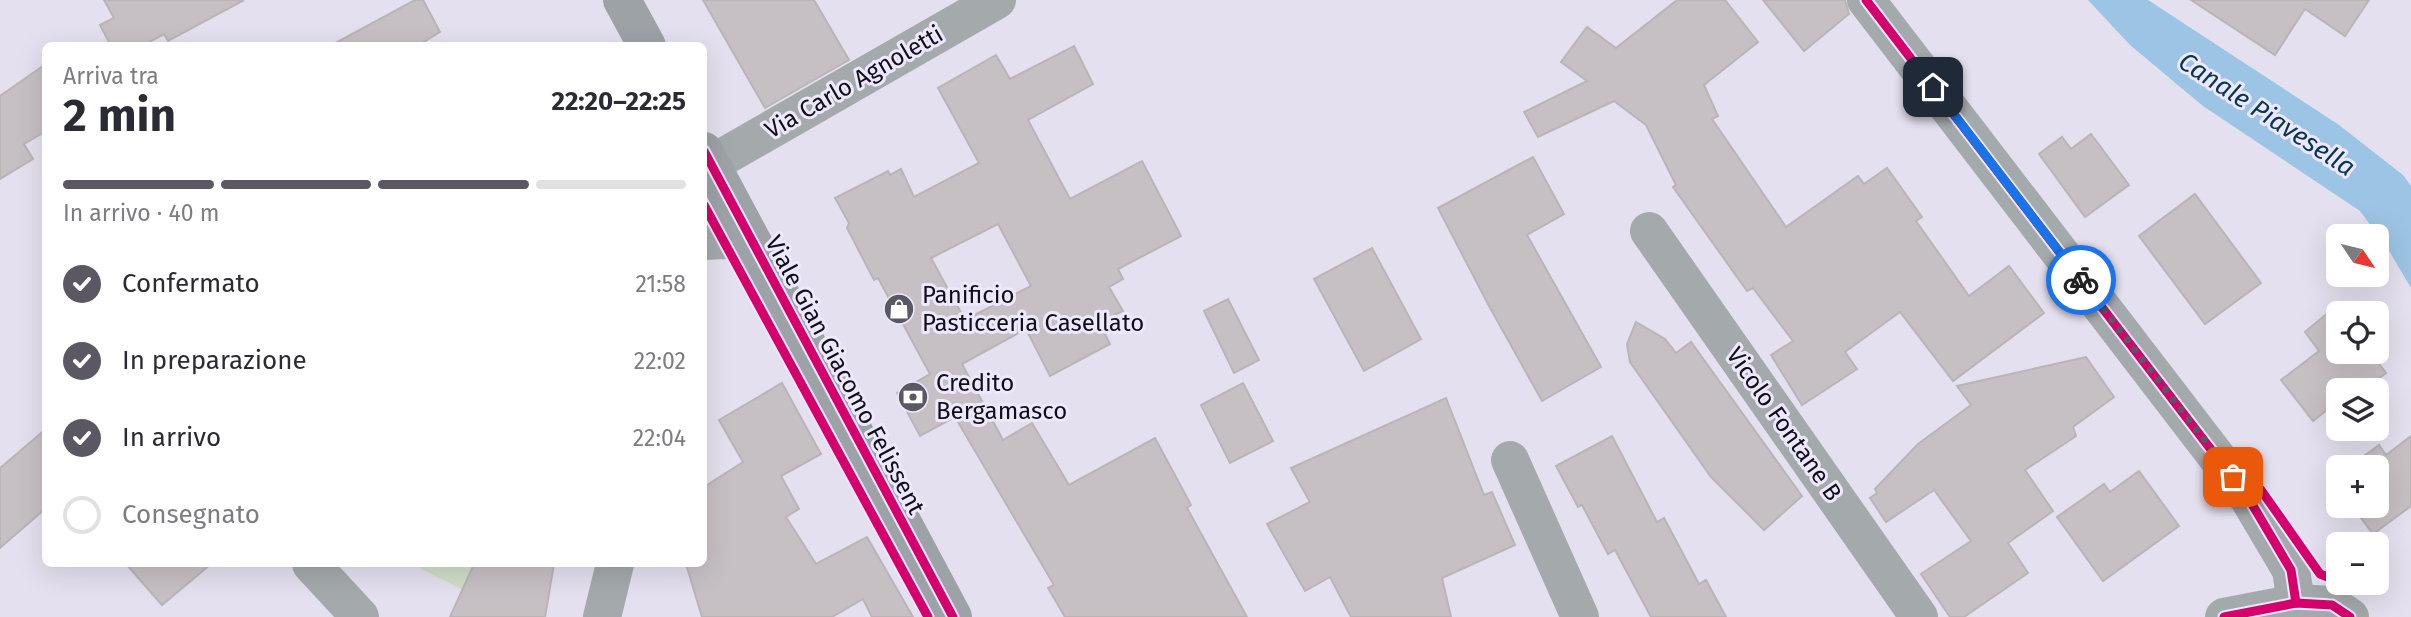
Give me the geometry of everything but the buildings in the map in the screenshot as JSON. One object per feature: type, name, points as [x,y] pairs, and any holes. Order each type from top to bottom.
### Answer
[{"type":"main road","points":[[622,0],[645,42]]},
{"type":"main road","name":"Viale Gian Giacomo Felissent","points":[[707,163],[953,617]]},
{"type":"street","name":"Via Carlo Agnoletti","points":[[707,160],[997,0]]},
{"type":"street","points":[[1866,0],[2249,499],[2291,570],[2296,603]]},
{"type":"street","name":"Vicolo Fontane B","points":[[1649,231],[1919,617]]},
{"type":"street","points":[[707,241],[750,239]]},
{"type":"street","points":[[1510,460],[1580,617]]},
{"type":"street","points":[[314,567],[360,617]]},
{"type":"street","points":[[603,617],[614,567]]},
{"type":"street","points":[[2224,617],[2296,603],[2332,605],[2350,617]]},
{"type":"green space","points":[[553,567],[548,597],[497,607],[421,569]]},
{"type":"water","name":"Canale Piavesella","points":[[2088,0],[2148,0],[2339,125],[2403,175],[2411,186],[2411,288],[2389,251],[2389,224],[2370,224],[2360,211],[2203,106],[2130,45]]},
{"type":"cycle path","points":[[1866,0],[2249,499],[2291,570],[2296,603]]},
{"type":"cycle path","points":[[707,157],[953,617]]},
{"type":"cycle path","points":[[707,211],[928,617]]},
{"type":"cycle path","points":[[2249,499],[2261,490],[2320,574],[2326,576]]},
{"type":"cycle path","points":[[2224,617],[2296,603],[2332,605],[2350,617]]},
{"type":"way so far","points":[[2081,280],[2233,477]]},
{"type":"place","name":"Panificio Pasticceria Casellato","points":[[899,309]]},
{"type":"place","name":"Credito Bergamasco","points":[[913,397]]},
{"type":"route","points":[[1933,87],[2081,280]]}]
